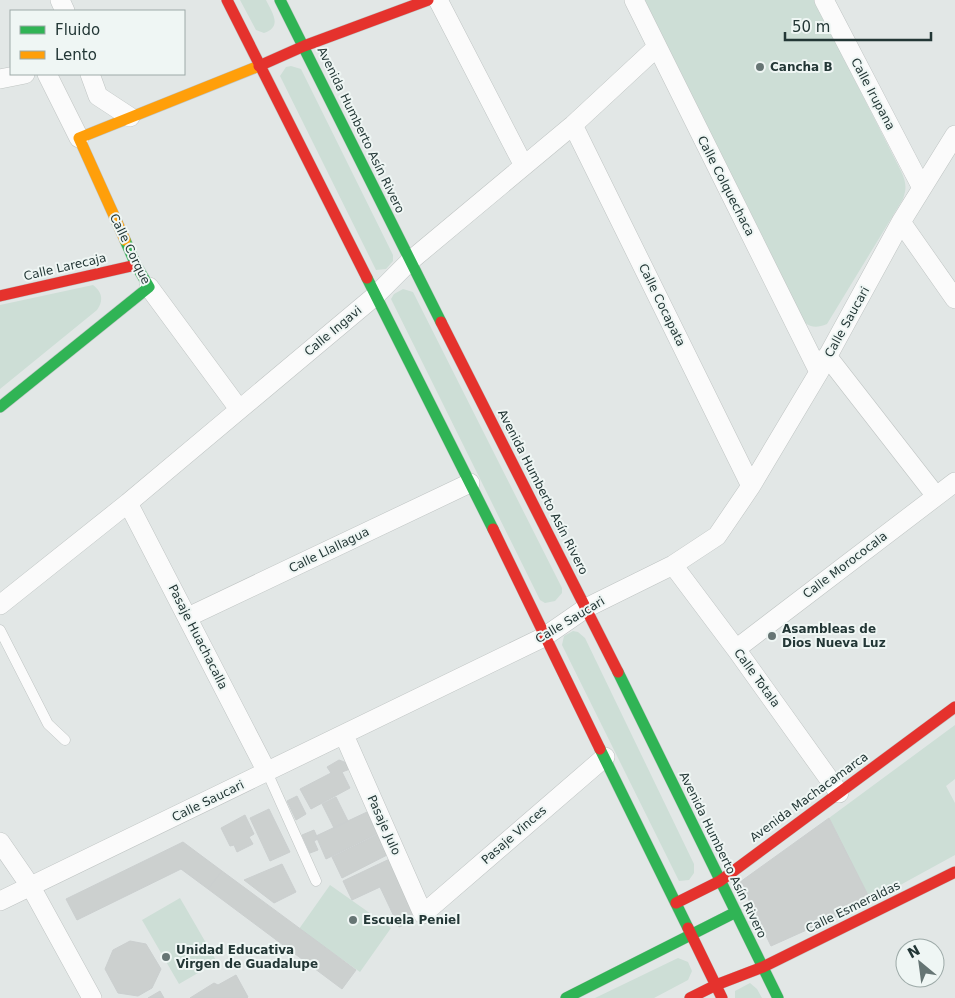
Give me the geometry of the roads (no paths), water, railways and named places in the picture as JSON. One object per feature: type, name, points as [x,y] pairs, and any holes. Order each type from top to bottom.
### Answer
[{"type":"street","points":[[227,0],[470,483],[722,998]]},
{"type":"street","name":"Avenida Humberto Asín Rivero","points":[[280,0],[586,608],[778,998]]},
{"type":"street","points":[[79,138],[304,46],[428,0]]},
{"type":"street","points":[[438,0],[524,166]]},
{"type":"street","name":"Calle Colquechaca","points":[[634,0],[823,364],[936,496]]},
{"type":"street","name":"Calle Irupana","points":[[824,0],[922,188]]},
{"type":"street","name":"Calle Ingavi","points":[[0,605],[128,503],[375,296],[410,261],[573,125],[657,47]]},
{"type":"street","points":[[0,80],[21,75]]},
{"type":"street","name":"Calle Corque","points":[[48,75],[79,138],[136,265],[149,287],[239,409]]},
{"type":"street","points":[[90,75],[98,96],[130,117]]},
{"type":"street","name":"Calle Cocapata","points":[[573,125],[751,486]]},
{"type":"street","name":"Calle Saucari","points":[[0,901],[544,637],[586,608],[672,565],[717,536],[751,486],[823,364],[902,222],[955,135]]},
{"type":"street","points":[[902,222],[955,299]]},
{"type":"street","name":"Calle Larecaja","points":[[0,296],[136,265]]},
{"type":"street","points":[[0,407],[149,287]]},
{"type":"street","name":"Calle Morococala","points":[[736,649],[955,482]]},
{"type":"street","name":"Calle Llallagua","points":[[188,617],[470,483]]},
{"type":"street","name":"Pasaje Huachacalla","points":[[128,503],[268,772]]},
{"type":"street","name":"Calle Totala","points":[[672,565],[736,649],[839,793]]},
{"type":"street","name":"Avenida Machacamarca","points":[[676,903],[720,881],[955,707]]},
{"type":"street","name":"Pasaje Julo","points":[[344,735],[423,914]]},
{"type":"street","name":"Pasaje Vinces","points":[[423,914],[605,757]]},
{"type":"street","points":[[0,842],[31,887],[92,998]]},
{"type":"street","name":"Calle Esmeraldas","points":[[763,967],[955,872]]},
{"type":"street","points":[[566,998],[692,936],[736,912]]},
{"type":"street","points":[[690,998],[716,985],[763,967]]},
{"type":"lane","points":[[0,630],[48,724],[65,740]]},
{"type":"lane","points":[[268,772],[316,881]]},
{"type":"place","name":"Cancha B","points":[[760,67]]},
{"type":"place","name":"Asambleas de Dios Nueva Luz","points":[[772,636]]},
{"type":"place","name":"Escuela Peniel","points":[[353,920]]},
{"type":"place","name":"Unidad Educativa Virgen de Guadalupe","points":[[166,957]]}]
